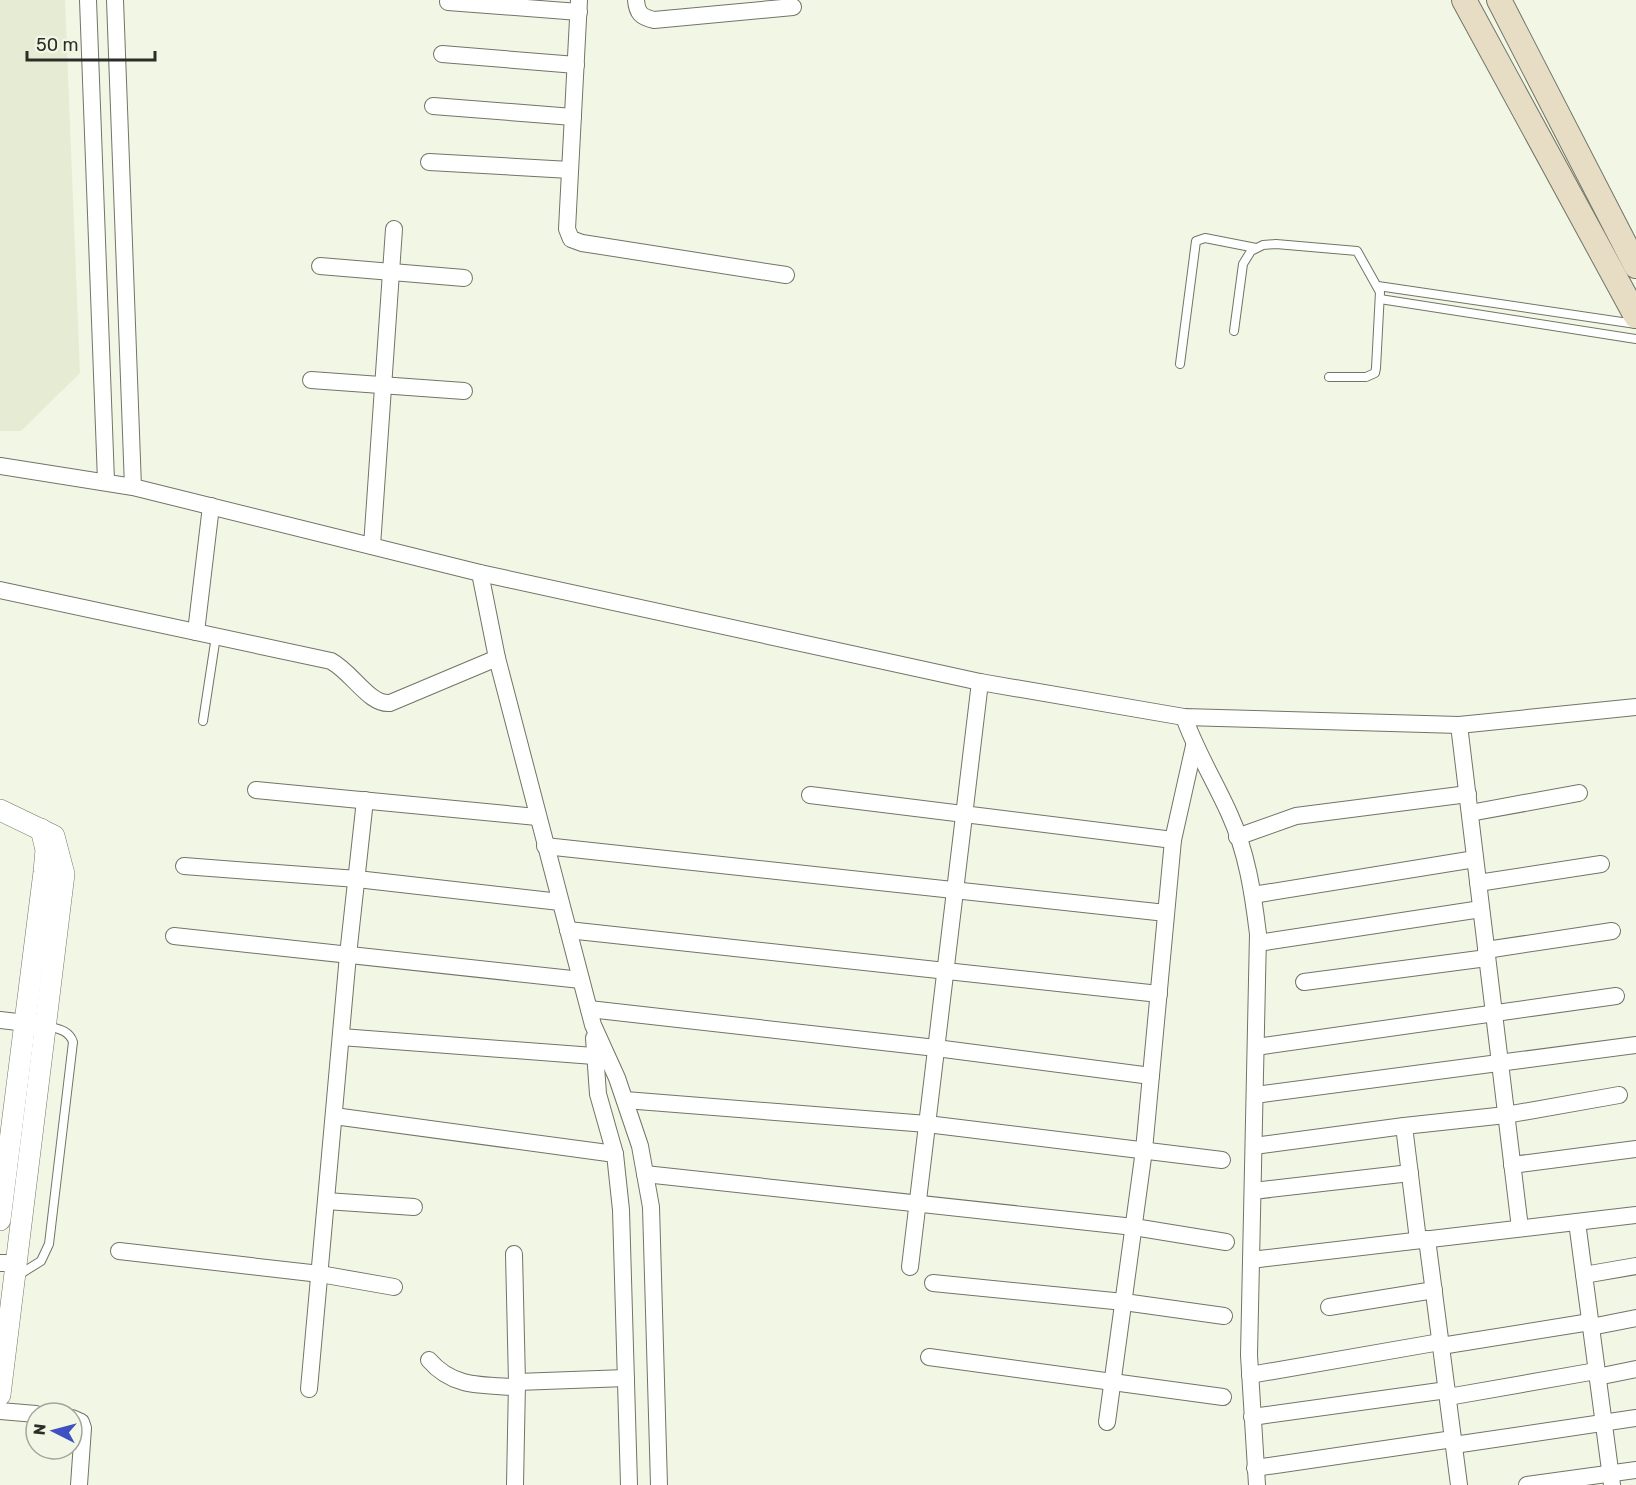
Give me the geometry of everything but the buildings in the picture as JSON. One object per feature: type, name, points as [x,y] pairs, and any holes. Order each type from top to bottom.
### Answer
[{"type":"main road","points":[[1464,0],[1636,316]]},
{"type":"main road","points":[[1500,0],[1636,266]]},
{"type":"street","points":[[88,0],[106,481]]},
{"type":"street","points":[[115,0],[133,487]]},
{"type":"street","points":[[636,0],[637,10],[643,18],[654,20],[793,7]]},
{"type":"street","points":[[448,2],[579,6],[567,229],[571,239],[582,243],[786,275]]},
{"type":"street","points":[[442,54],[576,65]]},
{"type":"street","points":[[433,106],[573,117]]},
{"type":"street","points":[[429,162],[570,170]]},
{"type":"street","points":[[372,546],[394,229]]},
{"type":"street","points":[[320,266],[391,274],[464,278]]},
{"type":"street","points":[[311,380],[464,391]]},
{"type":"street","points":[[0,466],[106,481],[480,573],[980,682],[1184,717],[1459,725],[1636,707]]},
{"type":"street","points":[[196,632],[211,506]]},
{"type":"street","points":[[480,573],[497,658],[593,1025],[602,1057],[625,1100],[640,1146],[651,1207],[659,1485]]},
{"type":"street","points":[[0,590],[331,662],[345,669],[373,700],[381,704],[390,703],[497,658]]},
{"type":"street","points":[[910,1267],[980,682]]},
{"type":"street","points":[[1184,717],[1194,746],[1230,814],[1249,872],[1258,943],[1250,1375],[1257,1485]]},
{"type":"street","points":[[1459,725],[1520,1228]]},
{"type":"street","points":[[1107,1422],[1144,1150],[1173,840],[1194,746]]},
{"type":"street","points":[[256,790],[537,817]]},
{"type":"street","points":[[1470,813],[1579,793]]},
{"type":"street","points":[[1237,837],[1296,816],[1468,794]]},
{"type":"street","points":[[810,795],[1173,840]]},
{"type":"street","points":[[309,1389],[340,1037],[365,800]]},
{"type":"street","points":[[0,810],[54,836],[64,874],[0,1219]]},
{"type":"street","points":[[545,846],[1166,913]]},
{"type":"street","points":[[1253,895],[1475,859]]},
{"type":"street","points":[[1478,883],[1601,864]]},
{"type":"street","points":[[184,866],[357,879],[560,902]]},
{"type":"street","points":[[1258,943],[1481,909]]},
{"type":"street","points":[[568,930],[1159,994]]},
{"type":"street","points":[[1305,982],[1612,932]]},
{"type":"street","points":[[174,936],[581,980]]},
{"type":"street","points":[[1256,1047],[1617,996]]},
{"type":"street","points":[[589,1009],[936,1048],[1151,1076]]},
{"type":"street","points":[[0,1020],[36,1024]]},
{"type":"street","points":[[0,1395],[10,1268],[36,1024]]},
{"type":"street","points":[[340,1037],[602,1057]]},
{"type":"street","points":[[1255,1095],[1636,1045]]},
{"type":"street","points":[[602,1057],[598,1094],[615,1154],[621,1210],[629,1485]]},
{"type":"street","points":[[1254,1146],[1506,1115],[1619,1095]]},
{"type":"street","points":[[625,1100],[927,1124],[1222,1161]]},
{"type":"street","points":[[334,1116],[615,1154]]},
{"type":"street","points":[[1404,1126],[1422,1239],[1434,1290],[1459,1485]]},
{"type":"street","points":[[1512,1165],[1636,1149]]},
{"type":"street","points":[[1252,1191],[1410,1173]]},
{"type":"street","points":[[645,1174],[1134,1227],[1226,1242]]},
{"type":"street","points":[[326,1201],[414,1207]]},
{"type":"street","points":[[1251,1260],[1636,1215]]},
{"type":"street","points":[[1576,1222],[1611,1479]]},
{"type":"street","points":[[119,1251],[320,1274],[394,1287]]},
{"type":"street","points":[[514,1254],[517,1385],[515,1485]]},
{"type":"street","points":[[1584,1275],[1636,1266]]},
{"type":"street","points":[[933,1282],[1124,1302],[1224,1316]]},
{"type":"street","points":[[1329,1307],[1434,1290]]},
{"type":"street","points":[[1250,1375],[1441,1344],[1636,1318]]},
{"type":"street","points":[[929,1357],[1223,1397]]},
{"type":"street","points":[[429,1360],[441,1373],[452,1379],[471,1384],[517,1385],[626,1378]]},
{"type":"street","points":[[1252,1417],[1636,1370]]},
{"type":"street","points":[[0,1411],[24,1413]]},
{"type":"street","points":[[1255,1468],[1636,1419]]},
{"type":"street","points":[[79,1485],[81,1461]]},
{"type":"street","points":[[1527,1485],[1611,1479],[1636,1470]]},
{"type":"lane","points":[[1180,363],[1196,241],[1205,238],[1256,248]]},
{"type":"lane","points":[[1233,331],[1243,264],[1251,251],[1276,244],[1357,250],[1378,286],[1380,299],[1375,373],[1366,377],[1329,377]]},
{"type":"lane","points":[[1378,286],[1636,324]]},
{"type":"lane","points":[[1380,299],[1636,339]]},
{"type":"lane","points":[[203,720],[216,636]]},
{"type":"lane","points":[[10,1268],[41,1261],[46,1254],[73,1042],[71,1035],[62,1029],[36,1024]]},
{"type":"shaded area","points":[[0,0],[65,0],[80,373],[21,431],[0,431]]}]
